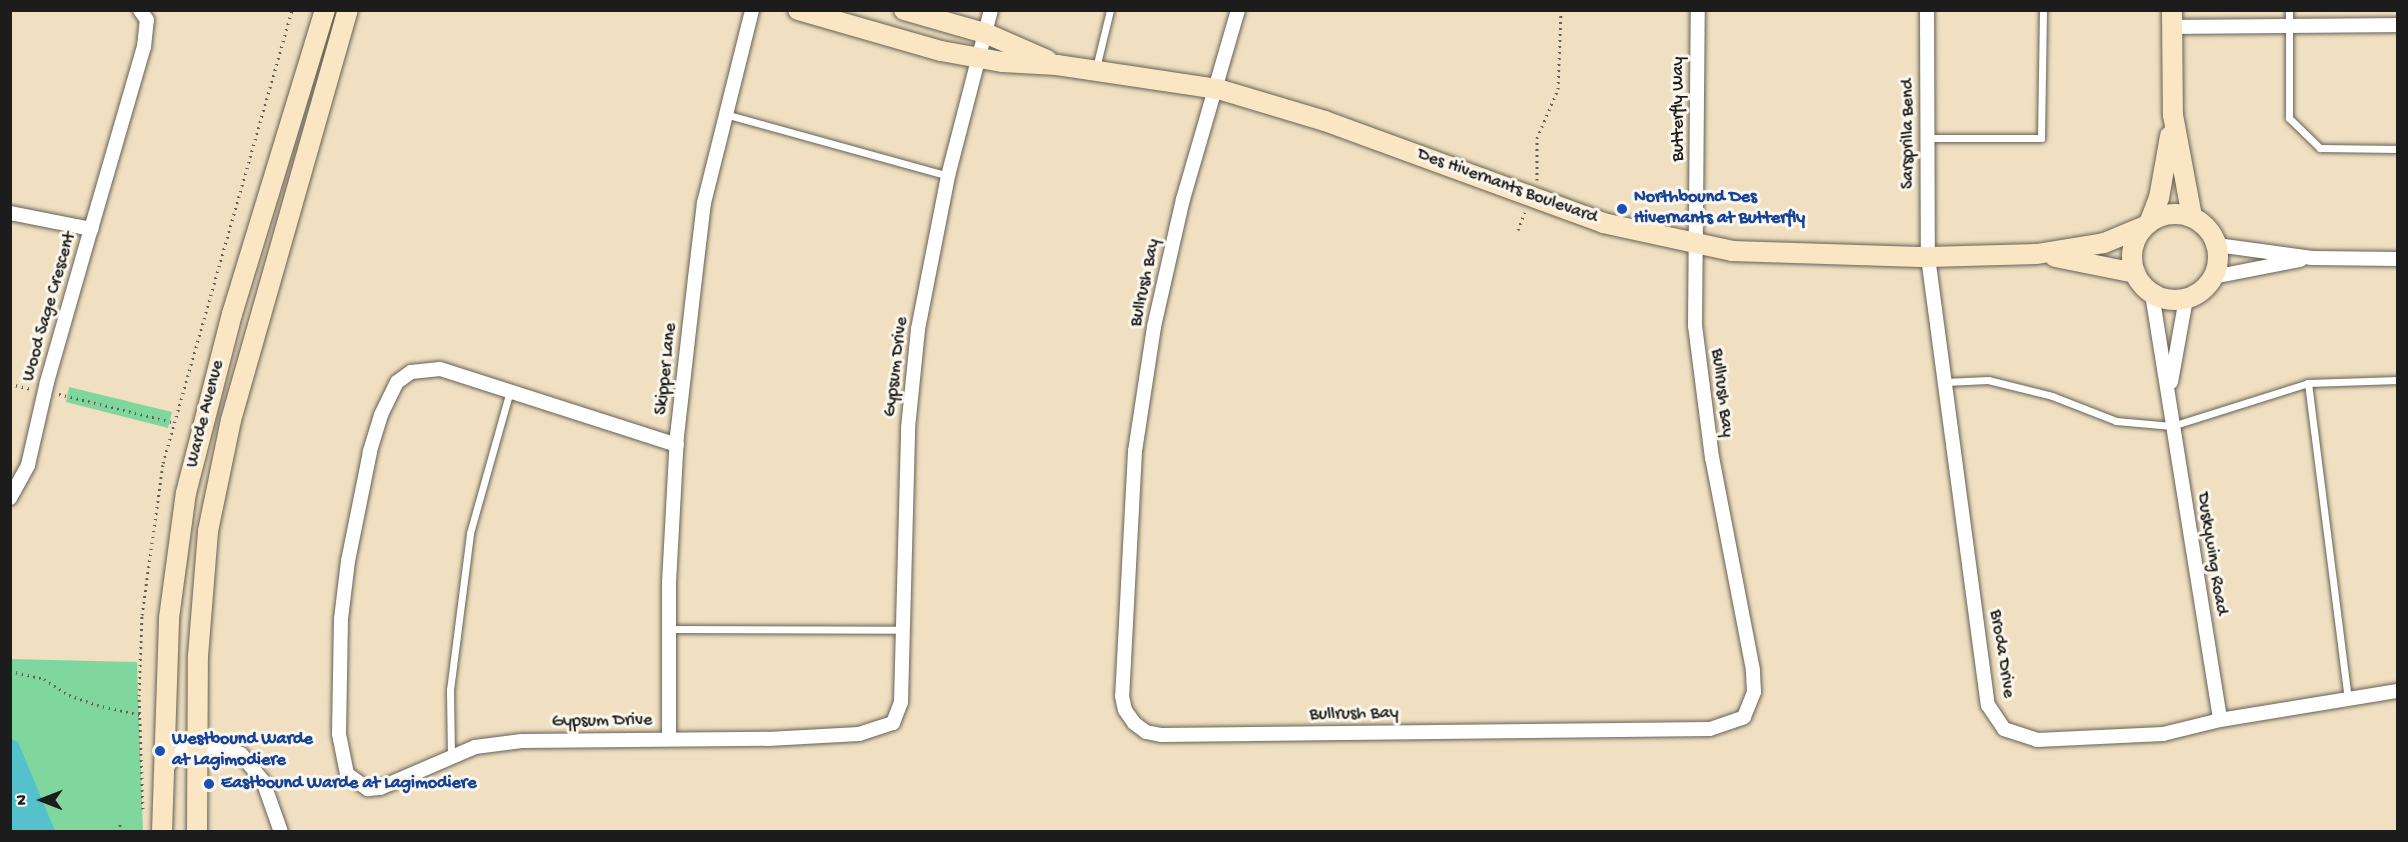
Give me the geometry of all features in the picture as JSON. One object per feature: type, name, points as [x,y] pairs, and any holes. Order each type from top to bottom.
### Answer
[{"type":"street","name":"Wood Sage Crescent","points":[[10,498],[28,465],[45,393],[144,47],[147,20],[140,10]]},
{"type":"street","name":"Warde Avenue","points":[[162,831],[169,618],[186,493],[232,314],[325,10]]},
{"type":"street","name":"Warde Avenue","points":[[196,831],[201,590],[219,475],[348,10]]},
{"type":"street","name":"Skipper Lane","points":[[669,739],[669,629],[677,445],[704,203],[752,10]]},
{"type":"street","name":"Des Hivernants Boulevard","points":[[798,10],[979,57],[1057,65],[1218,88],[1325,121],[1603,223],[1696,244],[1771,254],[1928,257],[2037,254],[2104,243],[2147,224]]},
{"type":"street","name":"Des Hivernants Boulevard","points":[[904,10],[985,33],[1057,65]]},
{"type":"street","name":"Gypsum Drive","points":[[677,445],[440,369],[411,372],[398,382],[381,415],[370,452],[348,561],[341,619],[339,723],[342,762],[347,774],[368,789],[380,788],[475,747],[522,741],[768,739],[859,734],[882,729],[892,723],[901,702],[909,417],[918,329],[948,176],[991,10]]},
{"type":"street","name":"Bullrush Bay","points":[[1238,10],[1218,88],[1183,199],[1154,327],[1135,451],[1122,696],[1125,710],[1146,732],[1186,736],[1710,729],[1744,717],[1754,692],[1753,670],[1701,393],[1695,326],[1696,244]]},
{"type":"street","name":"Butterfly Way","points":[[1696,244],[1698,10]]},
{"type":"street","name":"Sarsprilla Bend","points":[[1927,10],[1928,257]]},
{"type":"street","points":[[2147,224],[2170,213],[2192,217],[2207,228],[2217,245],[2218,264],[2205,288],[2186,299],[2165,299],[2152,294],[2135,273],[2132,249],[2147,224],[2165,171],[2173,115],[2173,19],[2289,26],[2397,25]]},
{"type":"street","points":[[2173,115],[2192,217]]},
{"type":"street","name":"Wood Sage Crescent","points":[[10,213],[91,229]]},
{"type":"street","points":[[2217,245],[2312,258],[2397,260]]},
{"type":"street","name":"Des Hivernants Boulevard","points":[[2037,254],[2135,273]]},
{"type":"street","name":"Broda Drive","points":[[1928,257],[1988,705],[2004,729],[2037,740],[2163,734],[2220,720],[2397,691]]},
{"type":"street","points":[[2213,277],[2312,258]]},
{"type":"street","name":"Duskywing Road","points":[[2152,294],[2220,720]]},
{"type":"street","name":"Duskywing Road","points":[[2169,393],[2186,299]]},
{"type":"street","points":[[163,775],[179,753],[197,746],[225,747],[241,754],[263,781],[281,831]]},
{"type":"lane","points":[[1095,70],[1110,10]]},
{"type":"lane","points":[[1927,138],[2041,138],[2043,10]]},
{"type":"lane","points":[[2289,10],[2289,118],[2320,148],[2397,149]]},
{"type":"lane","points":[[725,114],[948,176]]},
{"type":"lane","points":[[1945,382],[1988,380],[2052,396],[2116,421],[2172,426],[2308,383],[2397,380]]},
{"type":"lane","points":[[2308,383],[2348,699]]},
{"type":"lane","points":[[451,756],[450,690],[470,533],[510,391]]},
{"type":"lane","points":[[669,629],[902,630]]},
{"type":"path","points":[[143,820],[140,656],[147,570],[172,422],[292,10]]},
{"type":"path","points":[[1530,197],[1537,178],[1537,138],[1558,89],[1561,10]]},
{"type":"path","points":[[10,384],[45,393],[75,396],[172,422]]},
{"type":"path","points":[[10,671],[44,679],[69,695],[97,705],[141,715]]},
{"type":"path","points":[[119,831],[120,824]]},
{"type":"green space","points":[[69,387],[172,412],[168,428],[66,402]]},
{"type":"green space","points":[[11,659],[137,662],[143,831],[11,832]]},
{"type":"water","points":[[10,738],[18,742],[55,831],[11,831]]},
{"type":"place","name":"Northbound Des Hivernants at Butterfly","points":[[1622,209]]},
{"type":"place","name":"Westbound Warde at Lagimodiere","points":[[160,751]]},
{"type":"place","name":"Eastbound Warde at Lagimodiere","points":[[209,784]]}]
